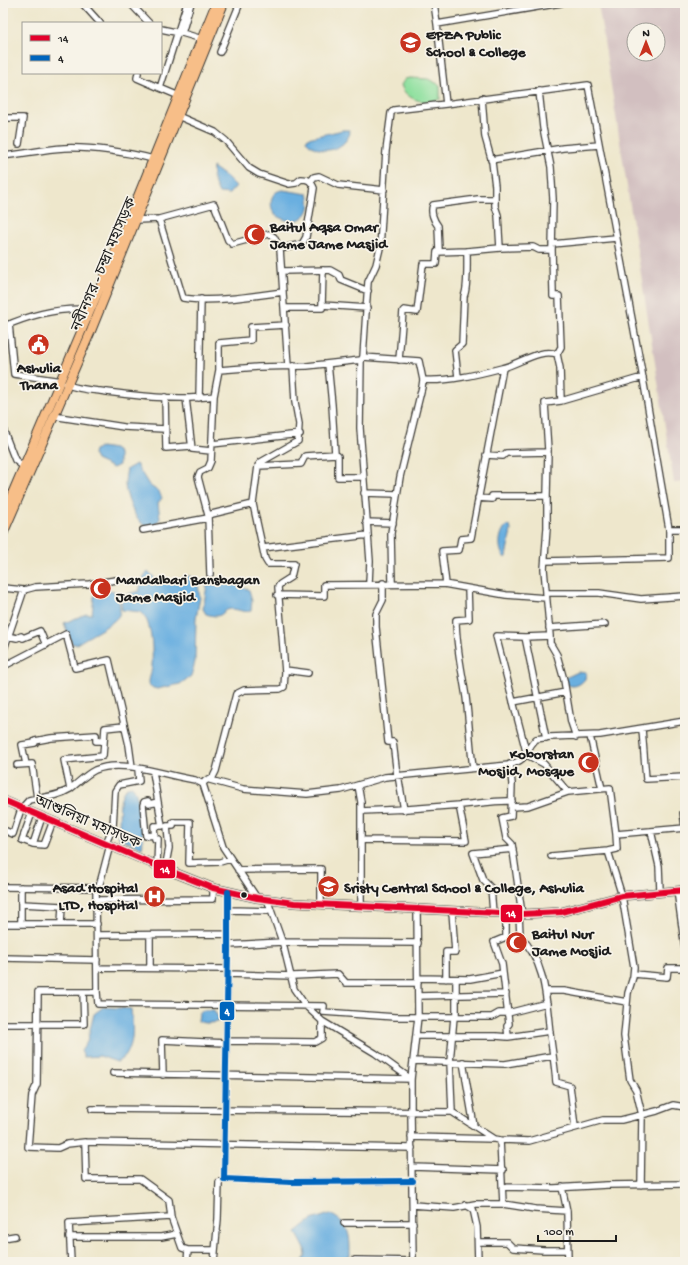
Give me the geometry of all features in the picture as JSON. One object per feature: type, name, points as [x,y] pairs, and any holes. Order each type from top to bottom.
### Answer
[{"type":"highway","name":"নবীনগর - চন্দ্রা মহাসড়ক","points":[[3,534],[53,416],[90,310],[216,3]]},
{"type":"highway","name":"নবীনগর - চন্দ্রা মহাসড়ক","points":[[4,511],[90,331],[224,3]]},
{"type":"highway","name":"আশুলিয়া মহাসড়ক","points":[[3,800],[213,888],[257,898],[322,905],[521,914],[561,912],[622,896],[681,890]]},
{"type":"street","points":[[82,3],[99,22]]},
{"type":"street","points":[[130,3],[148,22]]},
{"type":"street","points":[[180,33],[187,3]]},
{"type":"street","points":[[160,88],[191,3]]},
{"type":"street","points":[[220,52],[240,3]]},
{"type":"street","points":[[434,3],[446,104]]},
{"type":"street","points":[[437,24],[561,3]]},
{"type":"street","points":[[162,29],[202,39]]},
{"type":"street","points":[[138,74],[138,78],[179,96]]},
{"type":"street","points":[[369,583],[370,562],[360,428],[362,359],[368,282],[376,265],[380,248],[391,113],[394,110],[588,85],[598,145],[643,377],[669,529],[669,558],[545,561]]},
{"type":"street","points":[[539,91],[547,151],[551,168],[554,199],[552,247],[553,296],[559,296],[561,347],[558,354],[560,368],[560,401]]},
{"type":"street","points":[[482,98],[485,137],[491,160],[500,248]]},
{"type":"street","points":[[178,116],[215,132],[226,141],[249,168],[259,174],[290,184],[296,183],[301,178],[311,181]]},
{"type":"street","points":[[3,118],[23,118],[20,144]]},
{"type":"street","points":[[491,160],[598,145]]},
{"type":"street","points":[[3,156],[52,149],[76,148],[134,154],[153,159]]},
{"type":"street","points":[[311,181],[314,177],[319,176],[338,185],[384,190]]},
{"type":"street","points":[[280,249],[302,244],[306,238],[314,194],[314,188],[311,181]]},
{"type":"street","points":[[439,252],[438,226],[435,224],[431,210],[433,205],[478,199],[495,199]]},
{"type":"street","points":[[136,220],[159,219],[214,204],[228,240],[232,244],[269,234],[274,237],[280,249],[290,366],[300,434],[298,441],[261,462],[258,466],[253,504],[265,559],[268,564],[294,564],[291,577],[280,584],[277,595],[285,670],[284,687],[280,689],[244,690],[236,694],[221,757],[214,777],[205,781],[203,784]]},
{"type":"street","points":[[159,219],[182,296],[186,299],[253,297],[283,292]]},
{"type":"street","points":[[398,360],[403,310],[417,312],[423,265],[436,264],[436,252],[533,247],[539,250],[616,238]]},
{"type":"street","points":[[458,377],[455,350],[462,344],[464,296],[466,293],[467,251]]},
{"type":"street","points":[[282,272],[323,270],[336,272],[341,277],[341,280],[368,291]]},
{"type":"street","points":[[285,308],[322,308],[323,270]]},
{"type":"street","points":[[198,398],[201,299]]},
{"type":"street","points":[[322,305],[367,308]]},
{"type":"street","points":[[3,327],[56,310],[70,308],[90,310]]},
{"type":"street","points":[[9,324],[14,374],[64,383],[72,387],[109,392],[186,398],[214,396]]},
{"type":"street","points":[[210,574],[208,516],[198,477],[200,472],[205,470],[209,465],[212,444],[214,396],[219,370],[219,342],[251,340],[251,327],[286,325]]},
{"type":"street","points":[[423,380],[438,381],[503,368],[545,353],[551,352],[558,354]]},
{"type":"street","points":[[219,370],[328,364],[362,359],[419,361],[423,380],[397,494],[391,533],[392,583]]},
{"type":"street","points":[[328,364],[335,454],[338,456],[338,477],[363,477]]},
{"type":"street","points":[[446,584],[442,551],[459,550],[461,539],[471,538],[503,368]]},
{"type":"street","points":[[576,737],[571,722],[566,692],[557,656],[550,643],[545,561],[548,452],[545,403],[560,401],[643,377]]},
{"type":"street","points":[[165,397],[166,448],[191,446]]},
{"type":"street","points":[[186,398],[191,446],[193,450],[211,451]]},
{"type":"street","points":[[53,416],[124,427],[165,429]]},
{"type":"street","points":[[3,429],[15,460],[24,467]]},
{"type":"street","points":[[212,444],[300,434]]},
{"type":"street","points":[[486,455],[503,456],[506,453],[548,452]]},
{"type":"street","points":[[258,466],[301,464],[305,456],[335,454]]},
{"type":"street","points":[[364,493],[397,494]]},
{"type":"street","points":[[478,498],[492,499],[492,496],[547,496]]},
{"type":"street","points":[[144,530],[208,516],[253,504]]},
{"type":"street","points":[[366,522],[393,523]]},
{"type":"street","points":[[669,529],[685,529]]},
{"type":"street","points":[[263,548],[368,535]]},
{"type":"street","points":[[3,588],[24,590],[116,580]]},
{"type":"street","points":[[383,583],[383,600],[376,614],[376,626],[388,742],[393,742],[404,810]]},
{"type":"street","points":[[277,595],[324,596],[324,584],[392,583],[446,584],[519,597],[599,593],[641,599],[685,596]]},
{"type":"street","points":[[468,589],[469,619],[456,620],[456,638],[468,713],[473,768]]},
{"type":"street","points":[[3,652],[24,590]]},
{"type":"street","points":[[549,628],[605,624]]},
{"type":"street","points":[[8,636],[17,638],[21,636],[23,638],[40,631],[46,644]]},
{"type":"street","points":[[3,656],[5,666],[66,634],[75,668],[109,660],[130,746],[132,767]]},
{"type":"street","points":[[550,636],[496,636],[527,755],[544,764],[568,792]]},
{"type":"street","points":[[525,637],[546,738]]},
{"type":"street","points":[[285,670],[308,673]]},
{"type":"street","points":[[513,702],[537,696],[566,692]]},
{"type":"street","points":[[210,780],[243,789],[272,793],[318,793],[398,775],[510,764],[520,761],[527,755],[536,739],[590,736],[685,721]]},
{"type":"street","points":[[70,789],[64,760],[102,756],[105,728],[124,726]]},
{"type":"street","points":[[642,729],[646,779],[685,777]]},
{"type":"street","points":[[26,764],[22,745],[35,743],[35,741],[51,738],[96,735],[96,741],[104,741]]},
{"type":"street","points":[[590,736],[602,789]]},
{"type":"street","points":[[16,765],[32,764],[37,798]]},
{"type":"street","points":[[510,764],[512,801],[511,816],[502,818],[506,838],[512,844],[521,914],[520,936],[531,948],[545,991],[556,1082],[570,1086],[575,1127]]},
{"type":"street","points":[[3,832],[6,831],[13,834],[22,809],[29,800],[50,797],[70,789],[86,775],[96,770],[121,766],[132,767],[195,780],[203,784],[223,847],[257,898]]},
{"type":"street","points":[[138,769],[139,781],[119,785],[115,791],[113,827],[99,887],[96,888],[98,1004],[227,1005],[308,1008],[324,1006],[323,1012],[418,1017],[492,1017],[499,1013],[508,1013],[547,1003]]},
{"type":"street","points":[[153,772],[162,826],[154,826],[155,839],[158,839],[161,867]]},
{"type":"street","points":[[358,785],[361,811],[361,907]]},
{"type":"street","points":[[512,807],[528,806],[568,792],[610,788],[617,849],[551,856]]},
{"type":"street","points":[[361,811],[459,806],[494,800],[512,801]]},
{"type":"street","points":[[155,835],[146,836],[143,805],[144,802],[148,801],[149,804],[158,802]]},
{"type":"street","points":[[361,840],[466,841],[459,806]]},
{"type":"street","points":[[616,834],[685,828],[683,813],[685,812]]},
{"type":"street","points":[[32,813],[22,840],[33,844],[44,845],[53,821]]},
{"type":"street","points":[[33,844],[42,817]]},
{"type":"street","points":[[161,867],[169,848],[167,826],[173,826],[173,822],[190,822],[189,862],[220,862],[230,859]]},
{"type":"street","points":[[651,831],[659,866],[660,891]]},
{"type":"street","points":[[493,913],[491,888],[483,880],[473,853],[512,849]]},
{"type":"street","points":[[608,851],[622,896],[632,953],[634,974],[627,1002],[624,1036],[630,1080],[636,1090],[642,1115],[642,1185]]},
{"type":"street","points":[[238,870],[321,869],[322,905]]},
{"type":"street","points":[[3,887],[96,888]]},
{"type":"street","points":[[21,888],[21,924]]},
{"type":"street","points":[[96,900],[213,899],[213,888]]},
{"type":"street","points":[[681,890],[685,949]]},
{"type":"street","points":[[224,1178],[228,892]]},
{"type":"street","points":[[267,899],[282,942],[294,989],[308,1008],[322,1021],[375,1053],[411,1079]]},
{"type":"street","points":[[21,904],[62,906],[61,924]]},
{"type":"street","points":[[355,1260],[413,1262],[411,1079],[418,1017],[418,909]]},
{"type":"street","points":[[228,910],[271,911]]},
{"type":"street","points":[[446,979],[446,952],[455,952],[452,911]]},
{"type":"street","points":[[506,913],[506,937],[494,942],[502,964],[508,1013],[508,1037]]},
{"type":"street","points":[[3,924],[97,924]]},
{"type":"street","points":[[97,935],[228,934]]},
{"type":"street","points":[[150,935],[150,968]]},
{"type":"street","points":[[228,944],[282,942],[418,943]]},
{"type":"street","points":[[3,958],[97,960]]},
{"type":"street","points":[[97,968],[150,968],[291,976],[338,974],[346,983],[485,978],[492,974],[503,973]]},
{"type":"street","points":[[634,974],[667,977],[668,968],[685,968]]},
{"type":"street","points":[[452,1112],[450,1062],[455,1017],[456,979]]},
{"type":"street","points":[[545,991],[564,991],[627,1002]]},
{"type":"street","points":[[97,992],[38,992],[37,1084],[32,1095],[28,1147],[58,1148],[67,1144],[84,1142],[412,1148]]},
{"type":"street","points":[[3,1024],[84,1024],[83,992]]},
{"type":"street","points":[[418,996],[506,994]]},
{"type":"street","points":[[163,1075],[162,1040],[315,1042],[322,1038],[322,1021]]},
{"type":"street","points":[[416,1036],[508,1037],[550,1031]]},
{"type":"street","points":[[414,1061],[505,1064],[552,1056]]},
{"type":"street","points":[[463,1062],[474,1126]]},
{"type":"street","points":[[113,1073],[411,1079]]},
{"type":"street","points":[[411,1137],[529,1141],[555,1135],[575,1127],[603,1120],[621,1120],[673,1105],[685,1107]]},
{"type":"street","points":[[92,1109],[452,1112],[494,1139]]},
{"type":"street","points":[[500,1140],[503,1170],[503,1204]]},
{"type":"street","points":[[84,1142],[86,1178],[140,1179],[169,1200],[171,1217],[182,1248],[188,1250],[215,1250]]},
{"type":"street","points":[[412,1167],[503,1170]]},
{"type":"street","points":[[214,1262],[219,1182],[224,1178],[290,1182],[413,1181]]},
{"type":"street","points":[[503,1187],[562,1188],[607,1185],[685,1184]]},
{"type":"street","points":[[562,1188],[567,1211],[568,1262]]},
{"type":"street","points":[[413,1206],[454,1208],[466,1205],[503,1204],[567,1211]]},
{"type":"street","points":[[466,1205],[473,1209],[477,1227],[478,1262]]},
{"type":"street","points":[[71,1262],[69,1223],[171,1217]]},
{"type":"street","points":[[344,1223],[413,1223]]},
{"type":"street","points":[[69,1237],[161,1237],[177,1234]]},
{"type":"street","points":[[3,1238],[15,1236]]},
{"type":"street","points":[[478,1242],[507,1242],[514,1248],[567,1250]]},
{"type":"street","points":[[187,1262],[188,1250]]},
{"type":"shaded area","points":[[598,3],[685,3],[685,482],[674,483]]},
{"type":"green space","points":[[405,79],[428,79],[440,85],[440,99],[429,102],[418,100],[407,95],[401,85]]},
{"type":"water","points":[[349,130],[350,133],[347,139],[337,148],[331,150],[318,149],[306,141],[308,138]]},
{"type":"water","points":[[213,167],[236,186],[229,194],[219,193],[214,180]]},
{"type":"water","points":[[283,190],[308,194],[310,203],[309,210],[301,219],[288,220],[274,214],[271,206],[273,195]]},
{"type":"water","points":[[101,447],[114,449],[119,453],[119,465],[113,468],[96,460],[93,454],[94,450]]},
{"type":"water","points":[[136,464],[149,485],[159,492],[162,498],[158,503],[160,518],[154,525],[144,525],[139,521],[132,509],[125,489],[127,469]]},
{"type":"water","points":[[506,526],[510,526],[511,530],[505,558],[501,551],[500,537]]},
{"type":"water","points":[[148,571],[157,581],[167,581],[189,576],[194,578],[198,584],[200,598],[196,618],[195,662],[191,676],[180,684],[157,689],[150,687],[149,684],[152,669],[152,653],[148,622],[141,612],[122,610],[121,602],[124,595],[139,591],[143,579]]},
{"type":"water","points":[[207,585],[238,585],[249,590],[252,600],[251,611],[246,612],[231,609],[216,616],[206,614],[203,609]]},
{"type":"water","points":[[100,591],[114,591],[120,606],[119,615],[112,622],[77,644],[72,644],[64,623],[86,614],[92,614],[94,596]]},
{"type":"water","points":[[578,672],[586,673],[585,679],[578,685],[568,685],[565,678]]},
{"type":"water","points":[[132,786],[135,790],[141,816],[143,835],[142,848],[119,838],[118,834],[121,797],[127,787]]},
{"type":"water","points":[[103,1007],[131,1009],[132,1039],[127,1052],[123,1058],[117,1062],[100,1056],[84,1057],[81,1051],[87,1042],[94,1014]]},
{"type":"water","points":[[204,1010],[214,1010],[219,1019],[217,1022],[205,1023],[198,1021],[199,1013]]},
{"type":"water","points":[[330,1214],[342,1222],[348,1231],[350,1255],[343,1262],[302,1262],[306,1256],[305,1249],[296,1232],[311,1220]]},
{"type":"transit line","name":"14","points":[[3,800],[213,888],[257,898],[294,903],[522,914],[561,912],[622,896],[685,890]]},
{"type":"transit line","name":"4","points":[[228,892],[224,1179],[291,1182],[413,1181]]},
{"type":"place","name":"EPZA Public School & College","points":[[410,43]]},
{"type":"place","name":"Baitul Aqsa Omar Jame Jame Masjid","points":[[254,235]]},
{"type":"place","name":"Ashulia Thana","points":[[39,344]]},
{"type":"place","name":"Mandalbari Bansbagan Jame Masjid","points":[[100,588]]},
{"type":"place","name":"Koborstan Mosjid, Mosque","points":[[589,762]]},
{"type":"place","name":"Sristy Central School & College, Ashulia","points":[[328,887]]},
{"type":"place","name":"Asad Hospital LTD, Hospital","points":[[154,896]]},
{"type":"place","name":"Baitul Nur Jame Mosjid","points":[[517,942]]}]
